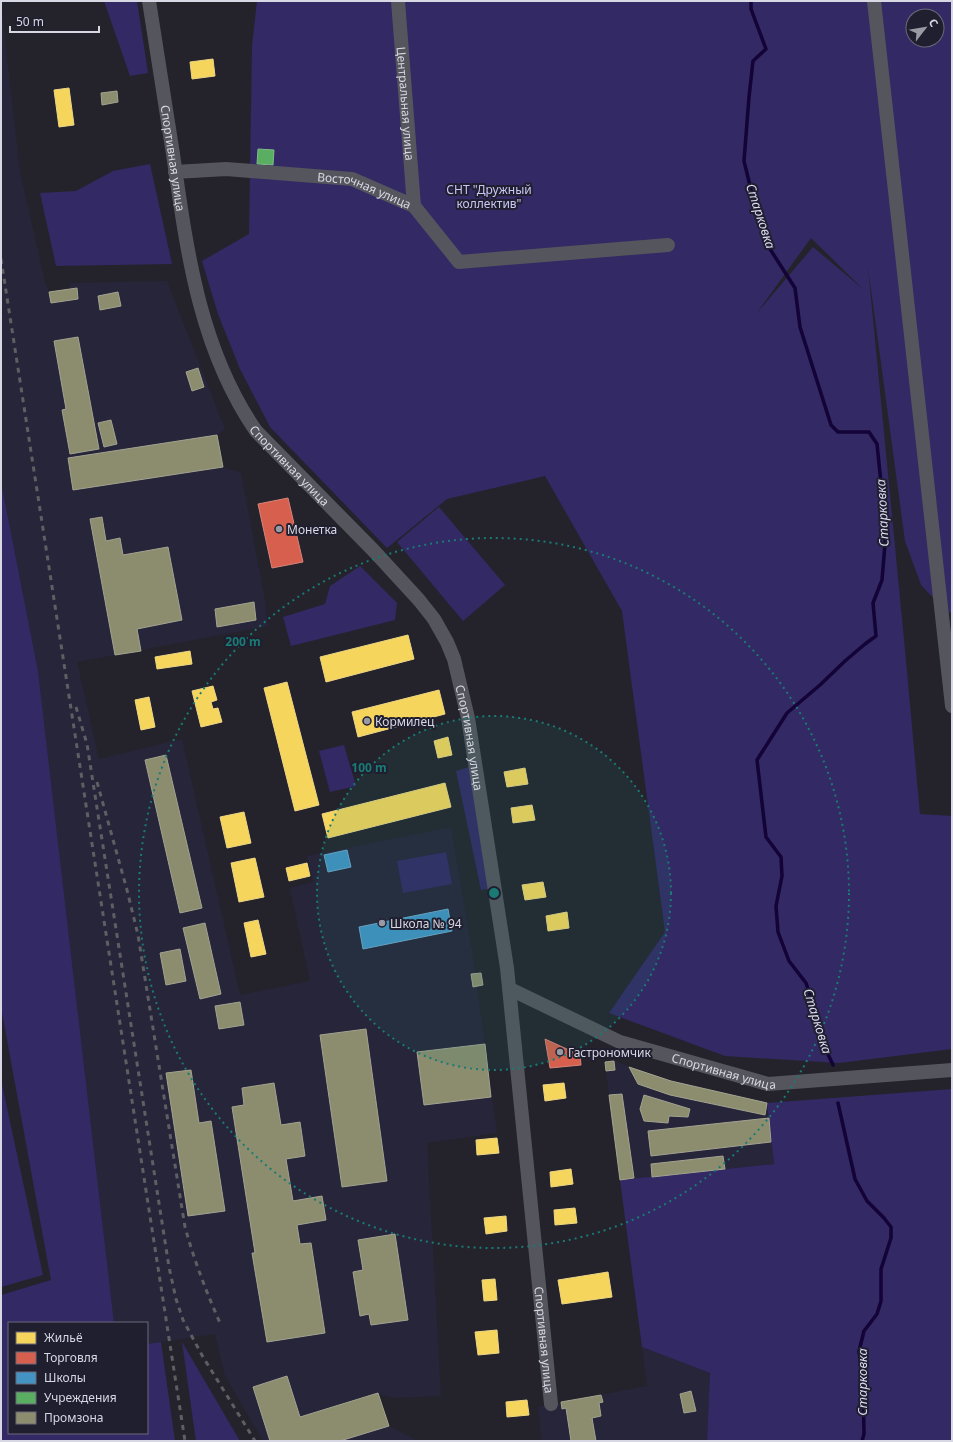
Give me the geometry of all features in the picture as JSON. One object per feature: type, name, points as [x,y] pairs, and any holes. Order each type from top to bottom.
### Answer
[{"type":"street","name":"Спортивная улица","points":[[149,1],[187,246],[203,319],[229,387],[256,431],[270,447],[374,552],[419,600],[434,620],[447,642],[457,670],[468,718],[510,989],[551,1404]]},
{"type":"street","name":"Центральная улица","points":[[398,1],[414,206]]},
{"type":"street","points":[[874,1],[952,706]]},
{"type":"street","name":"Восточная улица","points":[[175,172],[226,169],[352,179],[414,206],[459,262],[668,245]]},
{"type":"street","name":"Спортивная улица","points":[[510,989],[620,1042],[768,1084],[952,1070]]},
{"type":"shaded area","points":[[1,5],[20,171],[45,282],[49,292],[70,289],[70,283],[167,281],[225,429],[217,435],[223,467],[241,473],[264,595],[268,626],[77,662],[99,759],[182,739],[240,995],[310,981],[290,888],[313,882],[307,856],[451,827],[472,950],[497,1133],[427,1143],[441,1396],[393,1398],[379,1394],[389,1426],[418,1441],[263,1441],[225,1376],[215,1334],[148,1344],[148,1322],[114,1322],[38,671],[1,482]]},
{"type":"shaded area","points":[[614,1061],[671,1081],[767,1103],[774,1164],[620,1180],[605,1062]]},
{"type":"shaded area","points":[[642,1347],[710,1373],[707,1441],[542,1441],[538,1407],[647,1386]]},
{"type":"green space","points":[[104,1],[137,1],[148,73],[130,76]]},
{"type":"green space","name":"СНТ \"Дружный коллектив\"","points":[[257,1],[952,1],[952,614],[941,606],[921,585],[905,541],[868,267],[920,814],[952,816],[952,1049],[839,1063],[725,1056],[609,1013],[665,932],[622,611],[545,476],[447,499],[387,548],[270,427],[240,369],[218,314],[202,261],[249,234],[252,46]],"holes":[[[811,238],[863,289],[813,247],[756,314]]]},
{"type":"green space","points":[[150,164],[172,264],[56,266],[40,193],[76,191],[113,171]]},
{"type":"green space","points":[[1,482],[38,671],[114,1322],[8,1322],[8,1434],[148,1434],[148,1344],[161,1342],[175,1441],[1,1441],[1,1295],[51,1280],[1,1007]]},
{"type":"green space","points":[[439,507],[505,585],[463,621],[397,542]]},
{"type":"green space","points":[[360,566],[397,603],[395,620],[291,646],[283,617],[325,604],[330,586]]},
{"type":"green space","points":[[344,745],[356,786],[330,792],[319,751]]},
{"type":"green space","points":[[472,766],[492,888],[481,890],[456,771]]},
{"type":"green space","points":[[446,852],[452,884],[403,893],[397,861]]},
{"type":"green space","points":[[1,1080],[43,1275],[1,1287]]},
{"type":"green space","points":[[952,1089],[952,1441],[707,1441],[710,1373],[642,1347],[620,1180],[774,1164],[767,1103]]},
{"type":"green space","points":[[182,1342],[240,1441],[196,1441]]},
{"type":"building: Жильё","points":[[213,59],[215,76],[192,79],[190,62]]},
{"type":"building: Жильё","points":[[69,88],[74,125],[59,127],[54,90]]},
{"type":"building: Жильё","points":[[408,635],[414,659],[326,682],[320,657]]},
{"type":"building: Жильё","points":[[190,651],[192,664],[157,669],[155,657]]},
{"type":"building: Жильё","points":[[287,682],[319,805],[295,811],[264,688]]},
{"type":"building: Жильё","points":[[213,686],[217,700],[211,702],[213,709],[218,708],[222,722],[201,727],[192,691]]},
{"type":"building: Жильё","points":[[439,690],[445,714],[358,737],[352,712]]},
{"type":"building: Жильё","points":[[149,697],[155,727],[141,730],[135,700]]},
{"type":"building: Жильё","points":[[448,737],[452,755],[438,758],[434,741]]},
{"type":"building: Жильё","points":[[525,768],[528,784],[507,787],[504,772]]},
{"type":"building: Жильё","points":[[445,783],[451,807],[328,838],[322,814]]},
{"type":"building: Жильё","points":[[532,805],[535,820],[513,823],[511,808]]},
{"type":"building: Жильё","points":[[244,812],[251,843],[227,848],[220,817]]},
{"type":"building: Жильё","points":[[255,858],[264,897],[239,902],[231,863]]},
{"type":"building: Жильё","points":[[307,863],[310,876],[289,881],[286,868]]},
{"type":"building: Жильё","points":[[543,882],[546,897],[525,900],[522,885]]},
{"type":"building: Жильё","points":[[567,912],[569,928],[548,931],[546,916]]},
{"type":"building: Жильё","points":[[258,920],[266,954],[251,957],[244,923]]},
{"type":"building: Жильё","points":[[564,1083],[566,1098],[545,1101],[543,1085]]},
{"type":"building: Жильё","points":[[497,1138],[499,1153],[477,1155],[476,1140]]},
{"type":"building: Жильё","points":[[571,1169],[573,1184],[551,1187],[550,1172]]},
{"type":"building: Жильё","points":[[575,1208],[577,1223],[555,1225],[554,1210]]},
{"type":"building: Жильё","points":[[506,1216],[507,1231],[486,1234],[484,1218]]},
{"type":"building: Жильё","points":[[608,1272],[612,1297],[562,1304],[558,1280]]},
{"type":"building: Жильё","points":[[495,1279],[497,1300],[484,1301],[482,1280]]},
{"type":"building: Жильё","points":[[497,1330],[499,1353],[478,1355],[475,1332]]},
{"type":"building: Жильё","points":[[527,1400],[529,1415],[507,1417],[506,1402]]},
{"type":"building: Торговля","name":"Монетка","points":[[288,498],[303,562],[272,568],[258,504]]},
{"type":"building: Торговля","name":"Гастрономчик","points":[[545,1039],[580,1055],[581,1065],[550,1068]]},
{"type":"building: Школы","points":[[347,850],[351,867],[328,872],[324,855]]},
{"type":"building: Школы","points":[[448,909],[452,931],[363,949],[359,927]]},
{"type":"building: Учреждения","points":[[258,149],[274,150],[273,165],[257,164]]},
{"type":"building: Промзона","points":[[117,91],[118,102],[102,105],[101,93]]},
{"type":"building: Промзона","points":[[77,288],[78,299],[51,303],[49,292]]},
{"type":"building: Промзона","points":[[118,292],[121,306],[100,310],[98,296]]},
{"type":"building: Промзона","points":[[78,337],[99,449],[70,454],[62,410],[66,409],[54,341]]},
{"type":"building: Промзона","points":[[198,368],[204,387],[192,391],[186,372]]},
{"type":"building: Промзона","points":[[111,420],[117,444],[104,447],[98,423]]},
{"type":"building: Промзона","points":[[217,435],[223,467],[73,490],[68,458]]},
{"type":"building: Промзона","points":[[102,517],[106,541],[120,538],[123,555],[168,547],[182,620],[137,629],[141,651],[115,655],[90,519]]},
{"type":"building: Промзона","points":[[254,602],[256,620],[217,627],[215,609]]},
{"type":"building: Промзона","points":[[166,755],[202,908],[180,913],[145,760]]},
{"type":"building: Промзона","points":[[205,923],[221,994],[200,999],[183,928]]},
{"type":"building: Промзона","points":[[180,949],[186,981],[166,985],[160,953]]},
{"type":"building: Промзона","points":[[481,973],[483,985],[473,987],[471,974]]},
{"type":"building: Промзона","points":[[240,1002],[244,1025],[219,1029],[215,1006]]},
{"type":"building: Промзона","points":[[366,1029],[387,1181],[342,1187],[320,1035]]},
{"type":"building: Промзона","points":[[485,1044],[491,1097],[424,1105],[417,1052]]},
{"type":"building: Промзона","points":[[614,1061],[615,1070],[606,1071],[605,1062]]},
{"type":"building: Промзона","points":[[629,1067],[671,1081],[767,1103],[765,1115],[670,1095],[638,1084]]},
{"type":"building: Промзона","points":[[191,1070],[199,1123],[211,1121],[225,1211],[188,1216],[166,1073]]},
{"type":"building: Промзона","points":[[274,1083],[281,1125],[300,1122],[305,1156],[286,1159],[293,1201],[322,1196],[326,1220],[297,1225],[300,1244],[311,1243],[325,1333],[267,1342],[252,1253],[255,1253],[232,1107],[244,1105],[242,1088]]},
{"type":"building: Промзона","points":[[622,1094],[634,1178],[620,1180],[609,1095]]},
{"type":"building: Промзона","points":[[644,1095],[690,1109],[688,1117],[669,1116],[668,1123],[644,1121],[640,1109]]},
{"type":"building: Промзона","points":[[769,1118],[771,1142],[651,1156],[648,1131]]},
{"type":"building: Промзона","points":[[723,1156],[725,1169],[652,1177],[651,1164]]},
{"type":"building: Промзона","points":[[395,1234],[408,1320],[371,1325],[369,1314],[360,1316],[353,1272],[363,1270],[358,1240]]},
{"type":"building: Промзона","points":[[287,1376],[300,1417],[378,1393],[389,1426],[340,1441],[270,1441],[253,1387]]},
{"type":"building: Промзона","points":[[691,1391],[696,1411],[684,1413],[680,1394]]},
{"type":"building: Промзона","points":[[601,1395],[603,1402],[599,1403],[601,1416],[592,1418],[596,1441],[571,1441],[566,1408],[562,1409],[561,1402]]},
{"type":"waterway","name":"Старковка","points":[[751,1],[751,9],[766,49],[753,61],[744,161],[755,206],[770,249],[795,288],[800,327],[831,425],[838,432],[869,432],[877,444],[886,532],[882,580],[873,603],[876,636],[845,661],[787,713],[757,760],[766,837],[781,857],[782,876],[776,906],[778,932],[789,961],[806,983],[814,1006],[821,1039],[833,1065]]},
{"type":"waterway","name":"Старковка","points":[[838,1103],[855,1179],[867,1201],[891,1227],[891,1238],[881,1269],[881,1301],[877,1314],[864,1331],[859,1351],[863,1385],[864,1434],[862,1441]]},
{"type":"railway","points":[[1,259],[185,1441]]},
{"type":"railway","points":[[76,707],[87,744],[169,1267],[176,1299],[183,1320],[203,1357],[255,1441]]},
{"type":"railway","points":[[97,782],[138,935],[185,1227],[192,1251],[220,1323]]},
{"type":"place","name":"Монетка","points":[[279,529]]},
{"type":"place","name":"Кормилец","points":[[367,721]]},
{"type":"place","name":"Школа № 94","points":[[382,923]]},
{"type":"place","name":"Гастрономчик","points":[[560,1052]]}]
